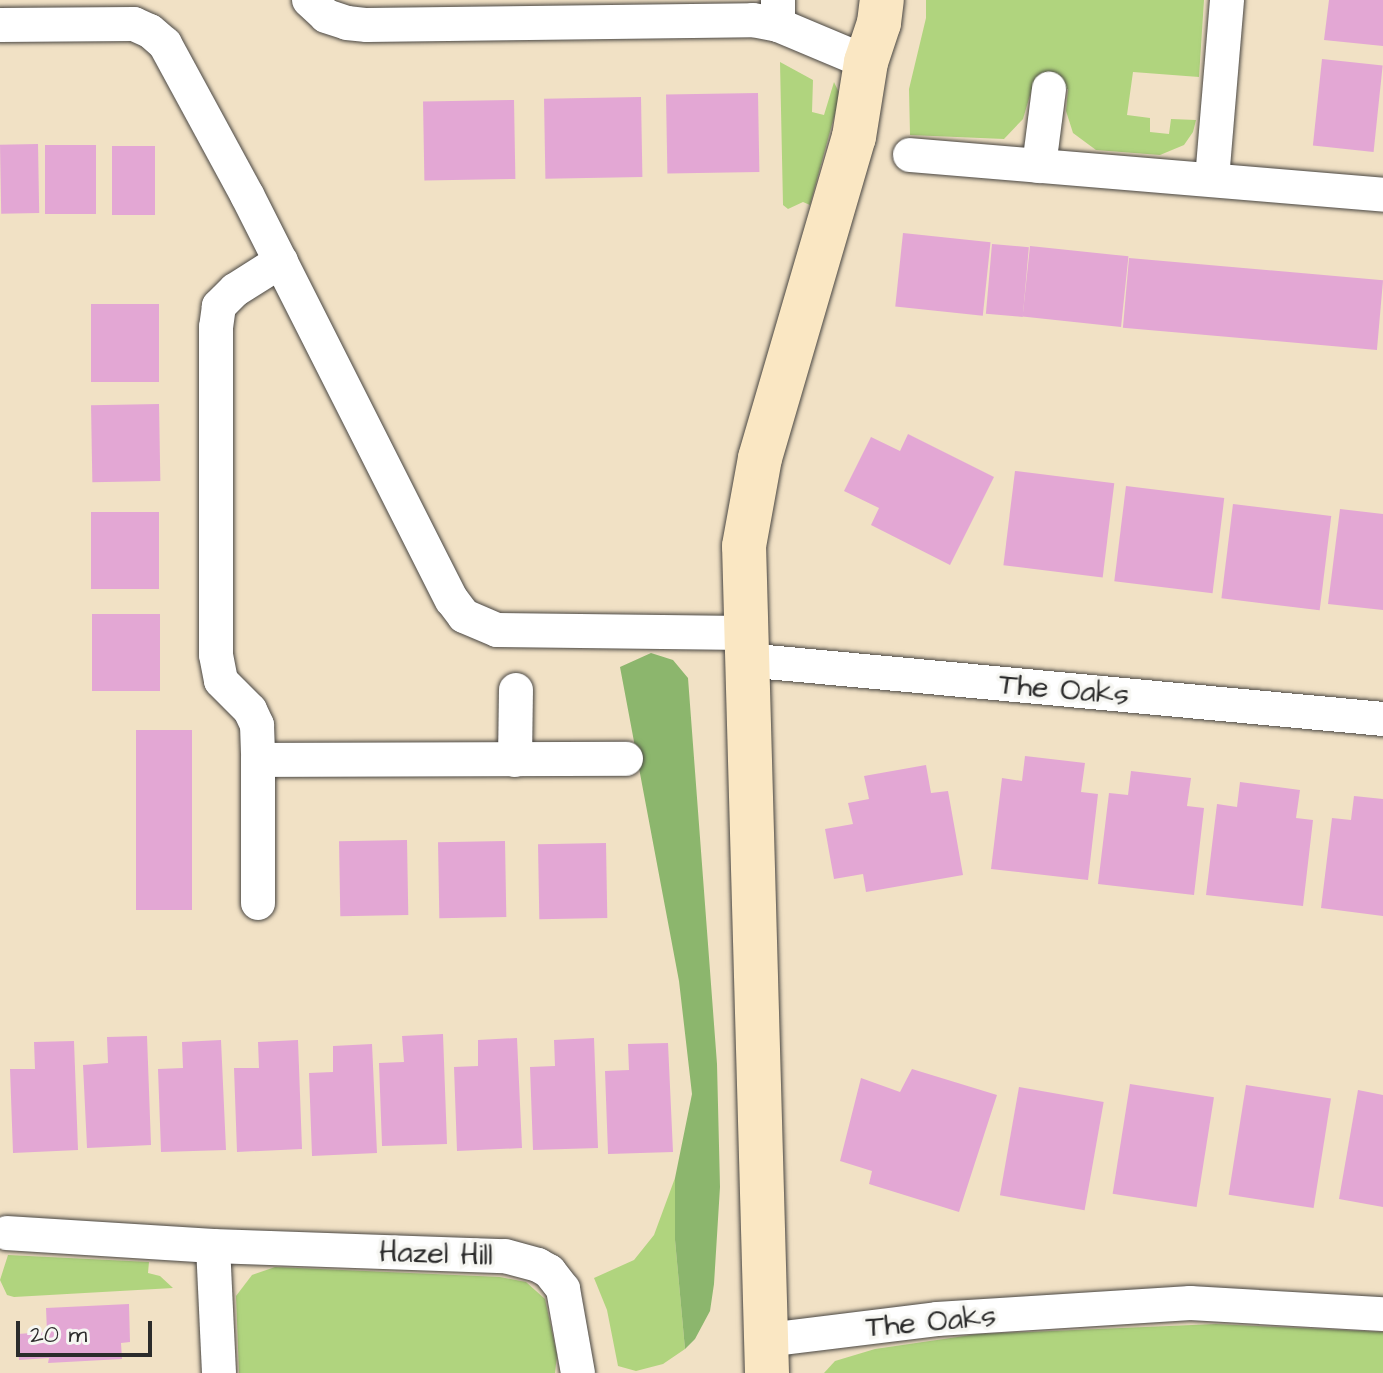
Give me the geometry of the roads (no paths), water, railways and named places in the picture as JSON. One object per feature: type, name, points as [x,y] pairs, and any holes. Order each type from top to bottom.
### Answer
[{"type":"street","points":[[309,0],[326,16],[367,25],[753,20],[778,12],[866,62]]},
{"type":"street","points":[[767,1356],[744,546],[760,458],[854,137],[866,62],[879,23],[882,0]]},
{"type":"street","points":[[1212,179],[1227,0]]},
{"type":"street","name":"The Oaks","points":[[0,25],[104,12],[150,31],[165,44],[281,261],[452,600],[464,616],[497,630],[745,646],[1383,719]]},
{"type":"street","points":[[1039,166],[1049,89]]},
{"type":"street","points":[[910,155],[1383,195]]},
{"type":"street","points":[[258,903],[257,725],[250,710],[221,681],[216,655],[216,327],[219,306],[235,290],[281,261]]},
{"type":"street","points":[[515,760],[516,690]]},
{"type":"street","points":[[258,760],[626,759]]},
{"type":"street","name":"Hazel Hill","points":[[7,1233],[213,1246],[505,1256],[549,1271],[563,1289],[578,1373]]},
{"type":"street","points":[[213,1246],[219,1373]]},
{"type":"street","name":"The Oaks","points":[[767,1356],[937,1319],[1190,1303],[1383,1314]]}]
